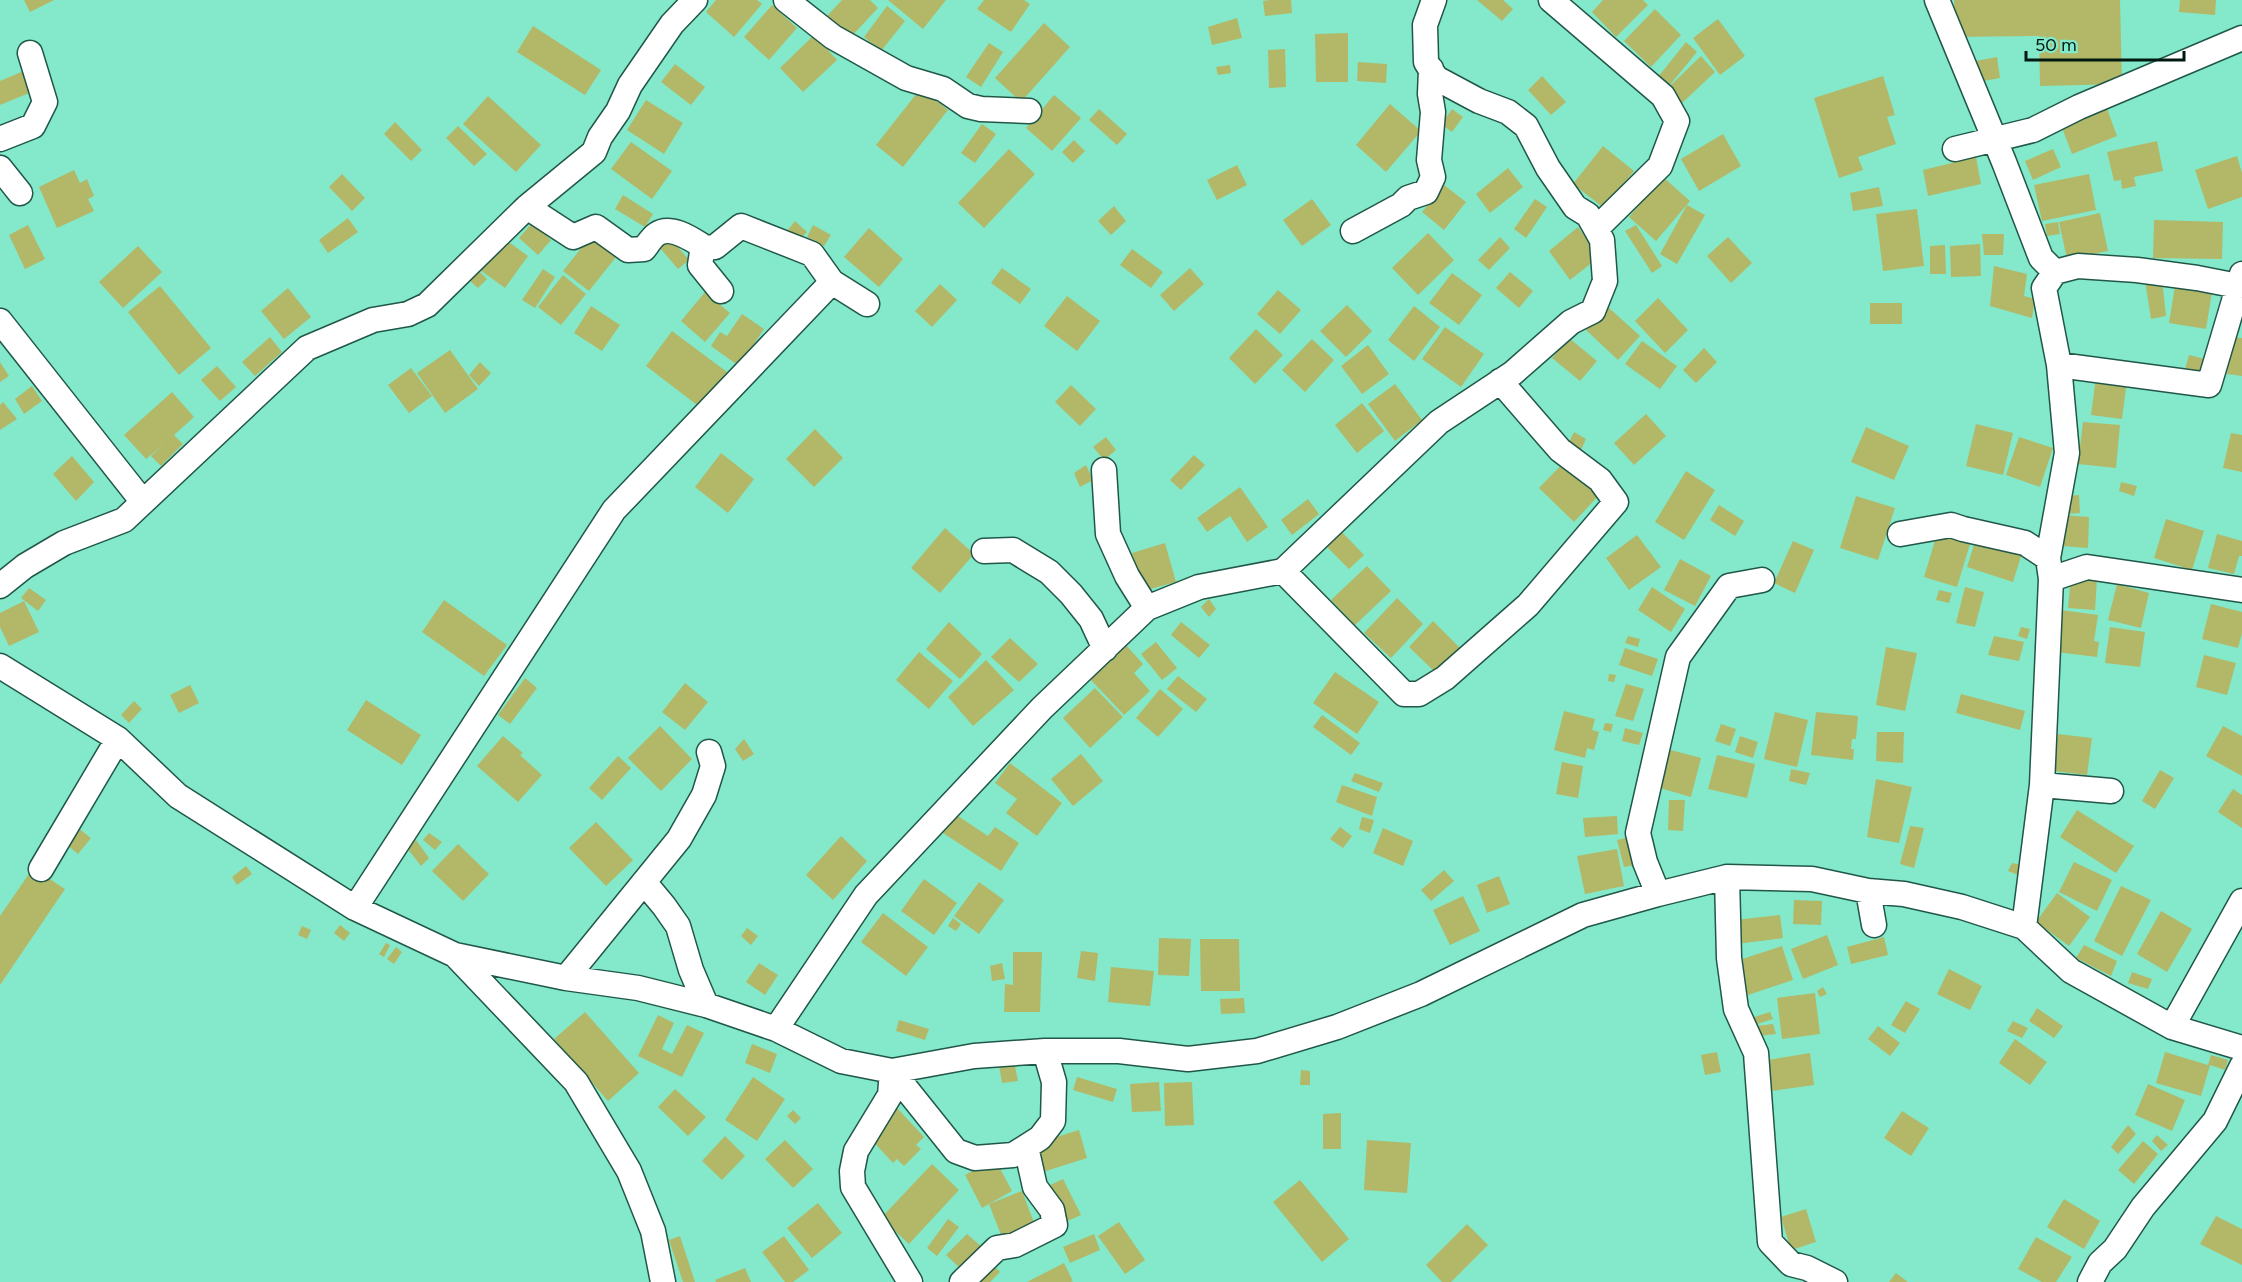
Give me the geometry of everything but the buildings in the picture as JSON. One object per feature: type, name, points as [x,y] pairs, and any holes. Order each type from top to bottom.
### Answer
[{"type":"street","points":[[0,586],[26,566],[64,543],[124,520],[307,348],[373,320],[408,314],[427,305],[527,207],[594,152],[600,137],[618,111],[630,85],[672,24],[695,0]]},
{"type":"street","points":[[786,0],[833,38],[906,78],[943,89],[968,106],[981,109],[1029,111]]},
{"type":"street","points":[[776,1029],[866,895],[1042,708],[1148,608],[1199,587],[1283,571],[1439,423],[1513,373],[1571,322],[1593,311],[1605,282],[1602,240],[1588,215],[1575,207],[1548,168],[1526,126],[1508,112],[1479,101],[1436,78],[1426,62],[1425,25],[1434,0]]},
{"type":"street","points":[[1551,0],[1663,96],[1677,121],[1660,166],[1596,229]]},
{"type":"street","points":[[1937,0],[2041,258],[2055,272]]},
{"type":"street","points":[[1955,149],[2033,130],[2079,107],[2242,38]]},
{"type":"street","points":[[0,139],[33,126],[45,102],[30,53]]},
{"type":"street","points":[[1353,231],[1401,205],[1408,198],[1426,192],[1433,177],[1429,160],[1433,112],[1430,94],[1431,69]]},
{"type":"street","points":[[0,168],[20,193]]},
{"type":"street","points":[[527,207],[573,237],[596,227],[628,250],[644,249],[656,234],[665,231],[686,235],[701,245],[700,265],[721,291]]},
{"type":"street","points":[[702,248],[715,247],[741,226],[812,254],[832,282],[867,304]]},
{"type":"street","points":[[2024,927],[2042,785],[2050,568],[2067,453],[2059,365],[2044,288],[2055,272],[2078,266],[2240,280],[2209,385],[2059,365]]},
{"type":"street","points":[[356,908],[614,510],[832,282]]},
{"type":"street","points":[[0,321],[143,502]]},
{"type":"street","points":[[1283,571],[1404,694],[1419,694],[1445,678],[1528,605],[1616,502],[1599,480],[1560,450],[1500,381]]},
{"type":"street","points":[[1104,470],[1108,534],[1127,576],[1148,608]]},
{"type":"street","points":[[1900,534],[1951,525],[2025,543],[2050,568],[2087,567],[2242,590]]},
{"type":"street","points":[[984,551],[1013,550],[1049,572],[1091,619],[1105,649]]},
{"type":"street","points":[[1658,894],[1638,833],[1678,657],[1730,586],[1762,579]]},
{"type":"street","points":[[0,666],[118,739],[178,796],[356,908],[455,955],[566,978],[638,988],[706,1005],[776,1029],[841,1061],[892,1071],[974,1056],[1045,1051],[1119,1051],[1188,1059],[1257,1051],[1337,1027],[1421,994],[1583,915],[1727,877],[1812,879],[1962,907],[2024,927],[2071,971],[2172,1027],[2242,1048]]},
{"type":"street","points":[[41,869],[118,739]]},
{"type":"street","points":[[566,978],[680,839],[704,795],[713,766],[709,752]]},
{"type":"street","points":[[2042,785],[2111,791]]},
{"type":"street","points":[[1727,877],[1729,958],[1736,1009],[1756,1053],[1770,1242],[1791,1264],[1807,1268],[1835,1282]]},
{"type":"street","points":[[644,882],[678,926],[691,970],[706,1005]]},
{"type":"street","points":[[1868,891],[1874,926]]},
{"type":"street","points":[[2172,1027],[2242,901]]},
{"type":"street","points":[[455,955],[576,1082],[630,1171],[653,1231],[663,1282]]},
{"type":"street","points":[[892,1071],[956,1151],[975,1158],[1012,1155],[1040,1138],[1053,1121],[1054,1082],[1045,1051]]},
{"type":"street","points":[[2090,1282],[2100,1263],[2115,1249],[2143,1207],[2215,1121],[2242,1066]]},
{"type":"street","points":[[892,1071],[890,1095],[856,1151],[852,1171],[853,1187],[910,1282]]},
{"type":"street","points":[[962,1282],[997,1248],[1015,1245],[1055,1225],[1052,1210],[1035,1187],[1026,1147]]}]
